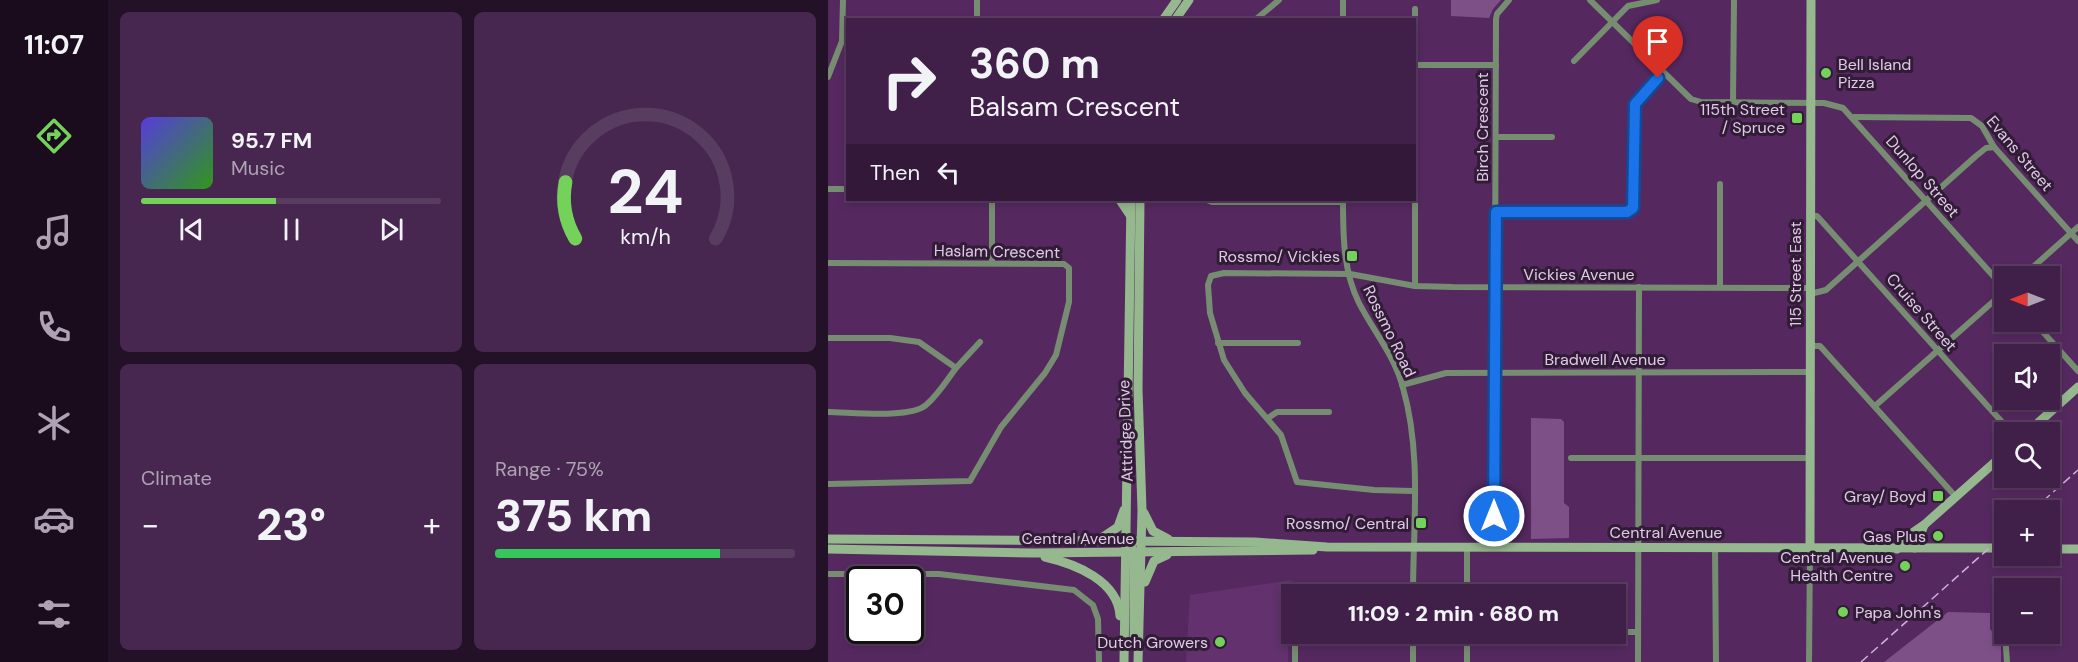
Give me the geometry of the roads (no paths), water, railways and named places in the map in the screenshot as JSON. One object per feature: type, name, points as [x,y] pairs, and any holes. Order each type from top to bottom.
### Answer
[{"type":"main road","points":[[1164,18],[1177,0]]},
{"type":"main road","points":[[1176,18],[1189,0]]},
{"type":"main road","name":"115 Street East","points":[[1810,0],[1810,548]]},
{"type":"main road","points":[[1121,201],[1131,215]]},
{"type":"main road","name":"Attridge Drive","points":[[1131,201],[1127,542],[1134,553],[1142,590],[1138,661]]},
{"type":"main road","name":"Attridge Drive","points":[[1124,662],[1134,553],[1142,542],[1138,389],[1140,201]]},
{"type":"main road","points":[[2039,422],[2078,387]]},
{"type":"main road","points":[[1897,549],[1905,538],[1924,525],[1994,463]]},
{"type":"main road","points":[[1092,542],[1110,535],[1118,527],[1127,496]]},
{"type":"main road","points":[[1142,510],[1153,531],[1173,541]]},
{"type":"main road","points":[[1915,548],[1924,525]]},
{"type":"main road","name":"Central Avenue","points":[[828,539],[1173,541],[1315,544],[1327,547]]},
{"type":"main road","name":"Central Avenue","points":[[828,549],[1134,553],[1314,550],[1327,547],[1994,548]]},
{"type":"main road","points":[[2060,549],[2078,549]]},
{"type":"main road","points":[[1142,590],[1154,561],[1172,552]]},
{"type":"main road","points":[[1034,553],[1065,563],[1110,588],[1120,610],[1124,645]]},
{"type":"main road","points":[[1134,553],[1134,639],[1138,661]]},
{"type":"street","points":[[828,77],[845,41],[843,0]]},
{"type":"street","points":[[977,0],[977,18]]},
{"type":"street","points":[[1258,18],[1280,0]]},
{"type":"street","points":[[1343,0],[1343,18]]},
{"type":"street","name":"Birch Crescent","points":[[1494,547],[1496,19],[1509,0]]},
{"type":"street","name":"Dunlop Street","points":[[1590,0],[1691,99],[1810,103],[1843,108],[1854,117],[1994,278]]},
{"type":"street","points":[[1574,62],[1628,6],[1657,0]]},
{"type":"street","points":[[1733,102],[1734,0]]},
{"type":"street","points":[[1415,9],[1415,18]]},
{"type":"street","points":[[1416,65],[1496,65]]},
{"type":"street","points":[[1496,212],[1627,212],[1633,208],[1635,104],[1663,73]]},
{"type":"street","name":"Evans Street","points":[[1854,117],[1971,118],[1982,126],[1994,147],[2078,241]]},
{"type":"street","points":[[1496,137],[1552,137]]},
{"type":"street","points":[[1810,291],[1826,290],[1983,150],[1994,147]]},
{"type":"street","points":[[1720,184],[1720,287]]},
{"type":"street","points":[[828,189],[846,189]]},
{"type":"street","points":[[992,201],[992,263]]},
{"type":"street","points":[[1210,201],[1343,201]]},
{"type":"street","name":"Rossmo Road","points":[[1343,201],[1344,251],[1350,274],[1359,302],[1388,349],[1402,385],[1413,440],[1413,584]]},
{"type":"street","points":[[1414,201],[1414,286]]},
{"type":"street","name":"Cruise Street","points":[[1810,216],[1817,216],[1859,260],[2002,422]]},
{"type":"street","points":[[2033,266],[2078,227]]},
{"type":"street","name":"Haslam Crescent","points":[[828,263],[1067,265],[1069,302],[1056,355],[1045,374],[1001,427],[974,476],[965,483],[828,484]]},
{"type":"street","name":"Vickies Avenue","points":[[1218,343],[1209,299],[1209,280],[1214,274],[1350,274],[1414,286],[1720,287],[1810,291]]},
{"type":"street","points":[[1638,662],[1639,287]]},
{"type":"street","points":[[1875,406],[1994,299]]},
{"type":"street","points":[[2043,332],[2078,371]]},
{"type":"street","points":[[828,338],[890,338],[920,342],[956,368]]},
{"type":"street","points":[[828,412],[900,413],[920,409],[935,395],[980,342]]},
{"type":"street","points":[[1298,343],[1218,343],[1237,382],[1281,435],[1297,482],[1413,491]]},
{"type":"street","points":[[1810,346],[1820,346],[1956,497]]},
{"type":"street","name":"Bradwell Avenue","points":[[1402,385],[1446,372],[1810,372]]},
{"type":"street","points":[[1268,418],[1277,412],[1329,412]]},
{"type":"street","points":[[1571,458],[1810,458]]},
{"type":"street","points":[[1467,547],[1467,584]]},
{"type":"street","points":[[1715,547],[1716,662]]},
{"type":"street","points":[[1809,662],[1810,548]]},
{"type":"street","points":[[828,574],[939,574],[1074,590],[1093,605],[1098,619],[1100,662]]},
{"type":"street","points":[[1626,632],[1638,633]]},
{"type":"street","points":[[1295,644],[1295,662]]},
{"type":"street","points":[[1413,644],[1413,662]]},
{"type":"street","points":[[1467,644],[1467,662]]},
{"type":"street","points":[[2005,644],[2007,662]]},
{"type":"railway","points":[[2044,500],[2078,470]]},
{"type":"railway","points":[[1861,662],[1994,544]]},
{"type":"place","name":"Bell Island Pizza","points":[[1826,73]]},
{"type":"place","name":"115th Street / Spruce","points":[[1797,118]]},
{"type":"place","name":"Rossmo/ Vickies","points":[[1352,256]]},
{"type":"place","name":"Gray/ Boyd","points":[[1938,496]]},
{"type":"place","name":"Rossmo/ Central","points":[[1421,523]]},
{"type":"place","name":"Gas Plus","points":[[1938,536]]},
{"type":"place","name":"Central Avenue Health Centre","points":[[1905,566]]},
{"type":"place","name":"Papa John's","points":[[1843,612]]},
{"type":"place","name":"Dutch Growers","points":[[1220,642]]}]
